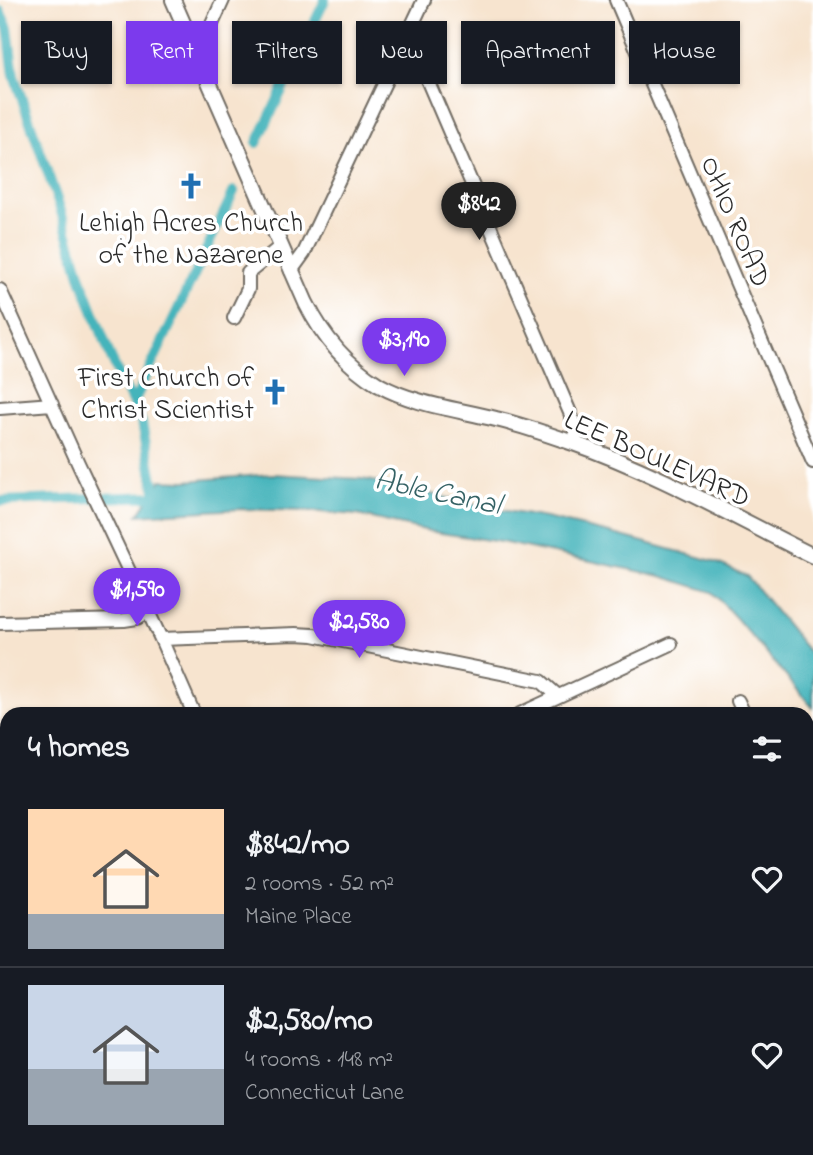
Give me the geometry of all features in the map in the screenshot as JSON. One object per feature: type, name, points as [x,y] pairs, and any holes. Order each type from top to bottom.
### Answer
[{"type":"main road","name":"LEE BOULEVARD","points":[[173,0],[182,21]]},
{"type":"main road","name":"LEE BOULEVARD","points":[[209,84],[306,303],[323,333],[341,355],[372,380],[395,393],[416,400],[498,419],[618,460],[813,556]]},
{"type":"street","points":[[213,21],[223,0]]},
{"type":"street","points":[[414,21],[424,0]]},
{"type":"street","name":"OHIO ROAD","points":[[616,0],[813,462]]},
{"type":"street","points":[[291,271],[304,253],[385,84]]},
{"type":"street","points":[[429,84],[561,390],[575,427],[576,444]]},
{"type":"street","points":[[234,318],[248,289],[248,273],[280,247]]},
{"type":"street","points":[[0,290],[191,707]]},
{"type":"street","points":[[0,408],[52,404]]},
{"type":"street","points":[[0,623],[124,620],[137,618],[148,612]]},
{"type":"street","points":[[162,639],[313,635],[541,681],[558,696]]},
{"type":"street","points":[[535,707],[671,644]]},
{"type":"street","points":[[738,701],[741,707]]},
{"type":"water","points":[[272,474],[362,479],[546,518],[713,561],[747,576],[813,657],[813,707],[712,592],[661,576],[357,515],[241,509],[138,515],[161,480],[185,481]]},
{"type":"waterway","points":[[257,143],[325,0]]},
{"type":"waterway","points":[[0,11],[8,28],[14,76],[60,208],[82,281],[111,358],[142,423],[156,496]]},
{"type":"waterway","points":[[133,404],[234,191]]},
{"type":"waterway","name":"Able Canal","points":[[0,501],[162,496]]},
{"type":"place","name":"Lehigh Acres Church of the Nazarene","points":[[191,186]]},
{"type":"place","name":"First Church of Christ Scientist","points":[[275,392]]}]
